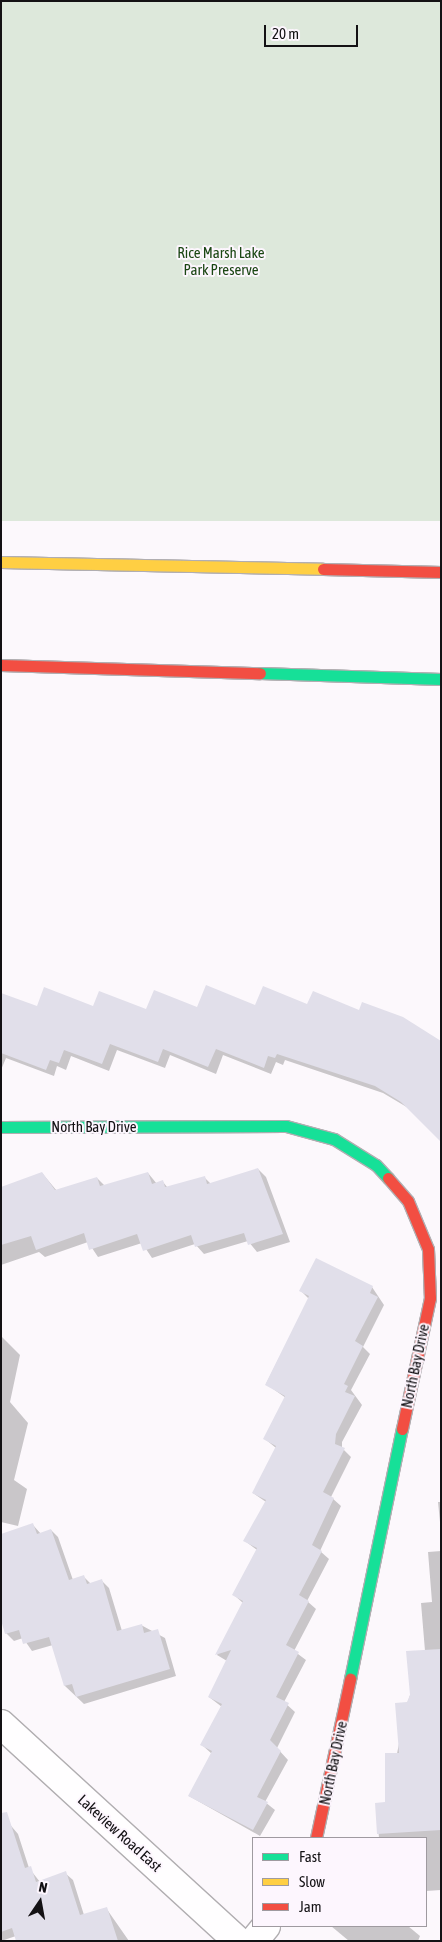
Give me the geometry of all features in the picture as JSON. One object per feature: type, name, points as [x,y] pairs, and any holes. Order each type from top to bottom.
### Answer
[{"type":"main road","points":[[1,562],[441,572]]},
{"type":"main road","points":[[1,665],[441,679]]},
{"type":"main road","name":"North Bay Drive","points":[[1,1127],[286,1126],[334,1139],[376,1165],[408,1201],[428,1249],[430,1298],[316,1837]]},
{"type":"street","name":"Lakeview Road East","points":[[1,1724],[238,1941]]},
{"type":"street","points":[[254,1941],[265,1927]]},
{"type":"green space","name":"Rice Marsh Lake Park Preserve","points":[[1,1],[441,1],[441,521],[1,521]]},
{"type":"building","points":[[206,985],[255,1005],[263,986],[307,1004],[313,991],[359,1010],[362,1002],[403,1017],[441,1041],[441,1142],[401,1102],[375,1086],[277,1054],[275,1058],[268,1056],[264,1068],[216,1049],[208,1067],[163,1049],[158,1062],[110,1044],[102,1064],[64,1050],[59,1063],[50,1060],[46,1070],[1,1053],[1,993],[37,1006],[44,987],[93,1006],[99,991],[146,1009],[154,990],[197,1007]]},
{"type":"building","points":[[258,1168],[283,1234],[248,1245],[244,1233],[195,1247],[191,1235],[143,1251],[137,1234],[89,1250],[84,1233],[36,1250],[31,1236],[1,1245],[1,1187],[42,1172],[55,1190],[97,1177],[100,1186],[148,1172],[152,1184],[163,1180],[165,1187],[205,1176],[207,1184]]},
{"type":"building","points":[[316,1258],[373,1286],[370,1293],[378,1297],[355,1341],[363,1346],[344,1384],[348,1386],[345,1392],[355,1396],[336,1434],[335,1444],[345,1448],[323,1492],[334,1498],[312,1545],[322,1551],[299,1595],[309,1601],[286,1645],[299,1652],[276,1697],[289,1703],[270,1740],[281,1751],[257,1797],[268,1802],[253,1830],[188,1796],[212,1751],[200,1745],[222,1704],[208,1697],[231,1650],[215,1655],[243,1601],[232,1595],[257,1548],[243,1541],[266,1500],[252,1493],[276,1446],[263,1439],[285,1396],[265,1385],[309,1296],[299,1291]]},
{"type":"building","points":[[33,1523],[37,1534],[51,1529],[69,1580],[84,1575],[87,1584],[102,1579],[117,1631],[142,1624],[144,1633],[158,1629],[170,1669],[76,1697],[72,1684],[64,1686],[49,1637],[23,1644],[19,1630],[5,1634],[1,1620],[1,1534]]},
{"type":"building","points":[[441,1649],[441,1830],[377,1834],[375,1803],[385,1802],[385,1753],[399,1753],[395,1703],[407,1702],[410,1695],[406,1651]]},
{"type":"building","points":[[7,1812],[25,1868],[31,1866],[36,1882],[66,1871],[80,1915],[107,1907],[118,1941],[16,1941],[12,1928],[1,1932],[1,1813]]},
{"type":"traffic: fast","points":[[260,673],[441,679]]},
{"type":"traffic: fast","points":[[1,1127],[286,1126],[334,1139],[376,1165],[388,1178]]},
{"type":"traffic: fast","points":[[350,1679],[402,1429]]},
{"type":"traffic: slow","points":[[1,562],[323,569]]},
{"type":"traffic: jam","points":[[323,569],[441,572]]},
{"type":"traffic: jam","points":[[1,665],[260,673]]},
{"type":"traffic: jam","points":[[388,1178],[408,1201],[428,1249],[430,1298],[402,1429]]},
{"type":"traffic: jam","points":[[316,1837],[350,1679]]}]
